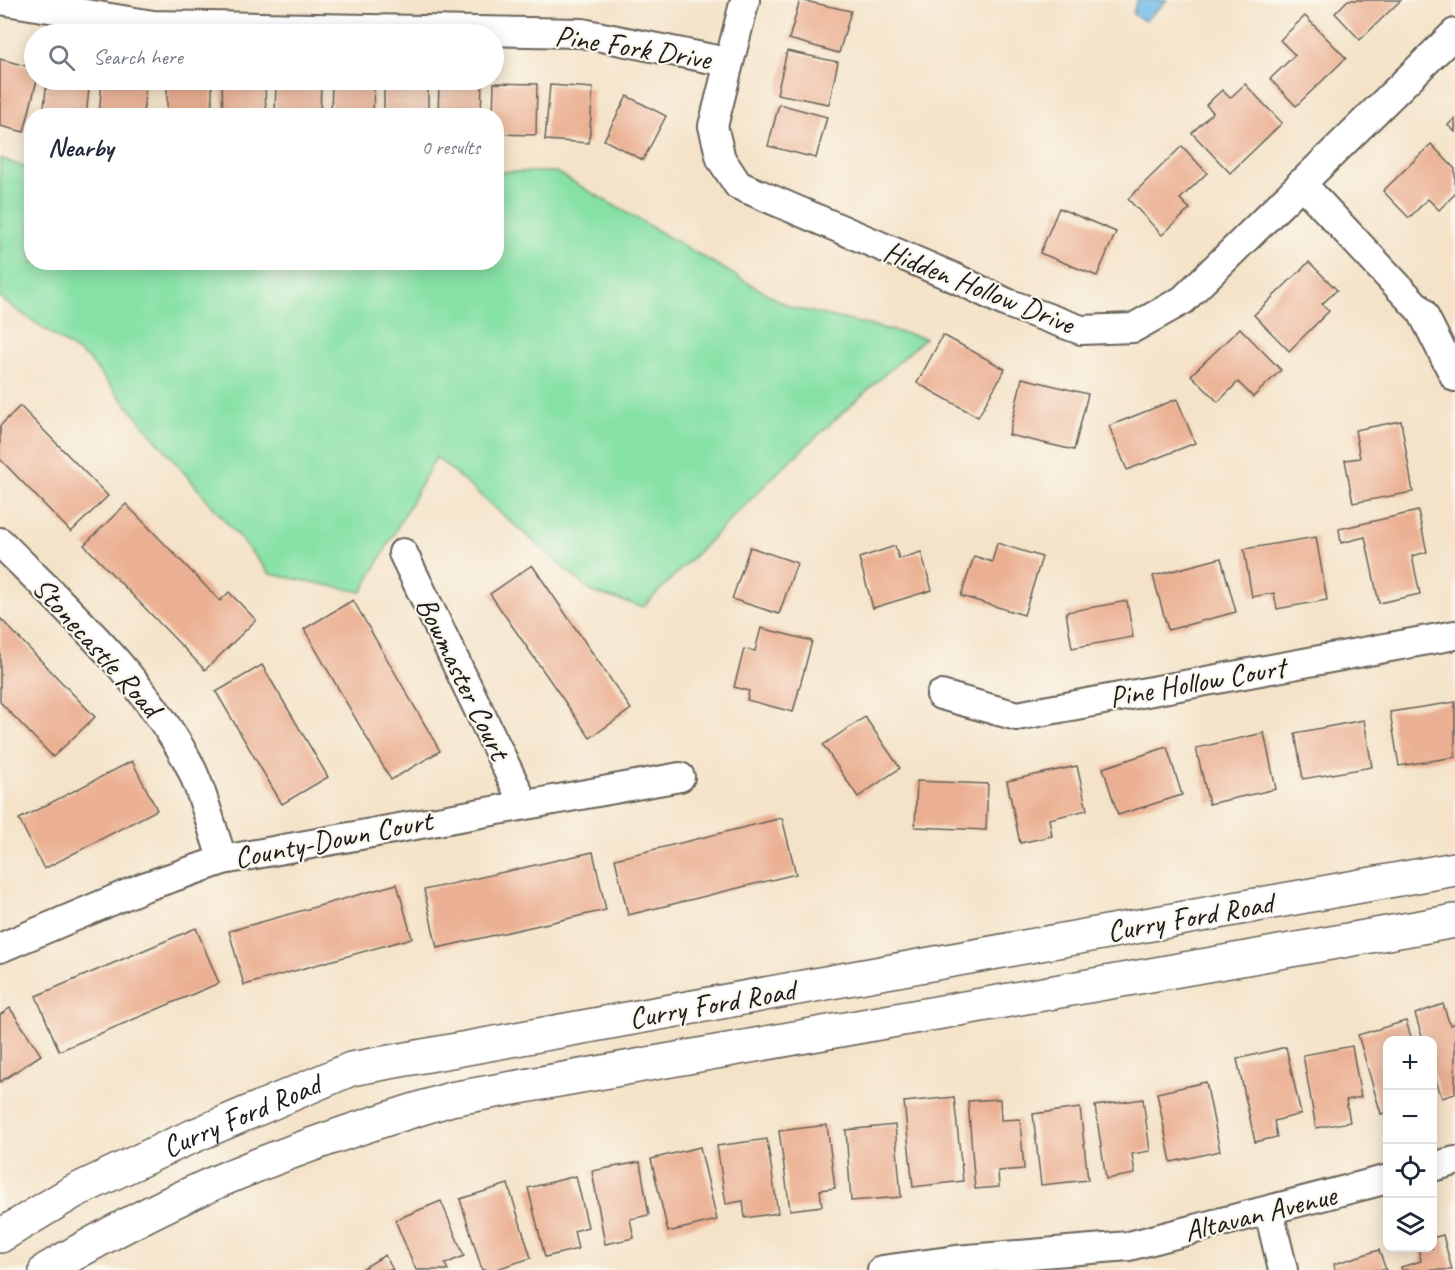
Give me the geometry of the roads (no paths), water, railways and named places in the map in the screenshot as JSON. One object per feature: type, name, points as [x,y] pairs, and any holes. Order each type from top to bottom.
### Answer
[{"type":"street","name":"Pine Fork Drive","points":[[0,0],[147,24]]},
{"type":"street","name":"Hidden Hollow Drive","points":[[745,0],[713,126],[721,159],[738,185],[955,278],[1006,303],[1082,330],[1133,328],[1183,300],[1455,33]]},
{"type":"street","name":"Pine Fork Drive","points":[[504,32],[582,33],[728,62]]},
{"type":"street","points":[[1301,183],[1422,312],[1455,377]]},
{"type":"street","name":"Stonecastle Road","points":[[0,542],[122,665],[160,714],[188,763],[223,860]]},
{"type":"street","name":"Bowmaster Court","points":[[403,553],[524,804]]},
{"type":"street","name":"Pine Hollow Court","points":[[941,695],[1017,716],[1455,635]]},
{"type":"street","name":"County-Down Court","points":[[0,948],[144,887],[223,860],[680,777]]},
{"type":"street","name":"Curry Ford Road","points":[[0,1236],[73,1192],[146,1157],[351,1069],[1455,869]]},
{"type":"street","name":"Curry Ford Road","points":[[46,1270],[96,1241],[203,1187],[366,1125],[451,1099],[1455,921]]},
{"type":"street","points":[[1437,1166],[1455,1161]]},
{"type":"street","name":"Altavan Avenue","points":[[882,1270],[956,1260],[1129,1246],[1269,1212],[1383,1180]]},
{"type":"street","points":[[1269,1212],[1283,1270]]},
{"type":"water","points":[[1137,0],[1167,0],[1145,21],[1133,14]]}]
